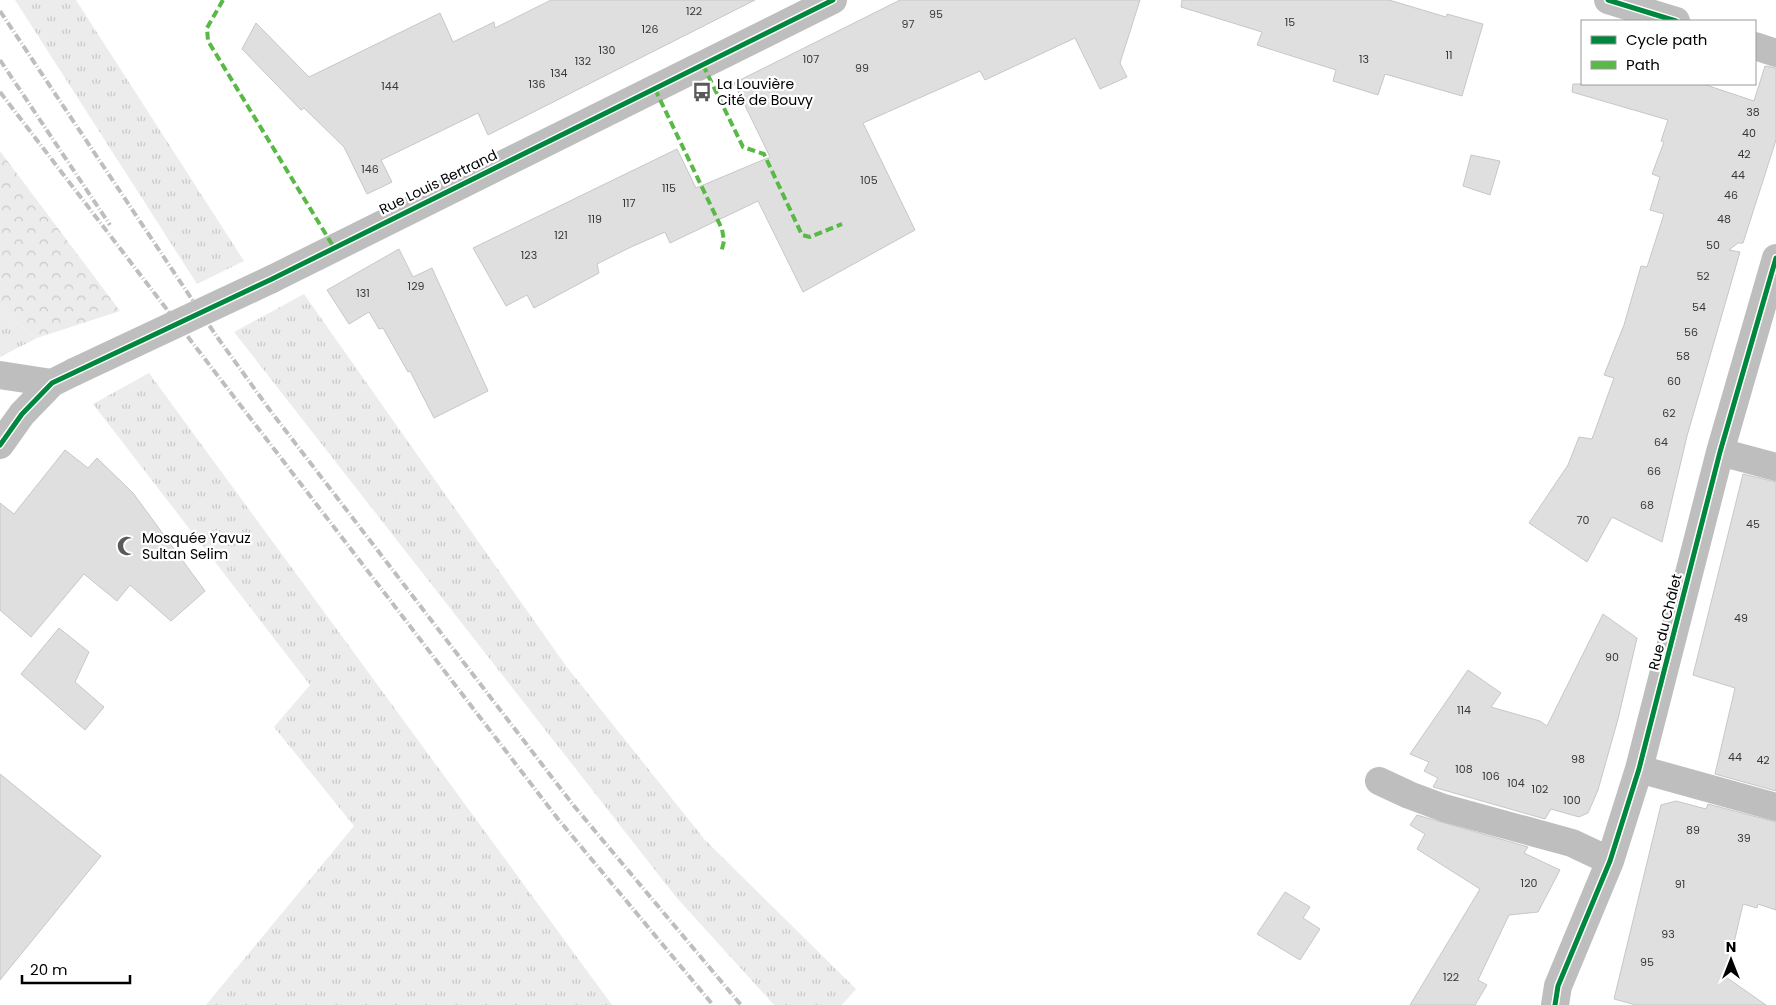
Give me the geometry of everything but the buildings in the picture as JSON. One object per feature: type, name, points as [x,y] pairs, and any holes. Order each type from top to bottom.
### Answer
[{"type":"street","name":"Rue Louis Bertrand","points":[[63,378],[272,279],[833,0]]},
{"type":"street","points":[[1608,0],[1673,20]]},
{"type":"street","points":[[1756,46],[1776,52]]},
{"type":"street","name":"Rue du Châlet","points":[[1556,996],[1610,861],[1639,770],[1720,452],[1776,258]]},
{"type":"street","points":[[0,375],[63,378]]},
{"type":"street","points":[[0,445],[22,414],[63,378]]},
{"type":"street","points":[[1720,452],[1776,467]]},
{"type":"street","points":[[1639,770],[1776,807]]},
{"type":"street","points":[[1379,781],[1444,808],[1572,843],[1610,861]]},
{"type":"green space","points":[[15,0],[76,0],[244,261],[197,284]]},
{"type":"green space","points":[[0,151],[120,311],[37,338],[0,310]]},
{"type":"green space","points":[[304,294],[566,666],[705,840],[856,989],[842,1005],[774,1005],[676,897],[234,332]]},
{"type":"green space","points":[[0,310],[37,338],[0,357]]},
{"type":"green space","points":[[149,373],[612,1005],[206,1005],[354,826],[274,727],[310,685],[93,404]]},
{"type":"railway","points":[[0,11],[215,334],[272,413],[574,806],[741,1005]]},
{"type":"railway","points":[[0,60],[110,225]]},
{"type":"railway","points":[[0,92],[558,819],[713,1005]]},
{"type":"marked path","points":[[223,0],[207,28],[208,41],[333,246]]},
{"type":"marked path","points":[[703,65],[743,147],[764,154],[802,235],[810,237],[842,224]]},
{"type":"marked path","points":[[655,89],[722,229],[724,241],[721,253]]},
{"type":"cycle path","points":[[0,445],[22,414],[52,383],[272,279],[833,0]]},
{"type":"cycle path","points":[[1608,0],[1673,20]]},
{"type":"cycle path","points":[[1555,1005],[1558,986],[1610,861],[1639,769],[1720,452],[1776,258]]},
{"type":"place","name":"La Louvière Cité de Bouvy","points":[[702,92]]},
{"type":"place","name":"Mosquée Yavuz Sultan Selim","points":[[127,546]]}]
